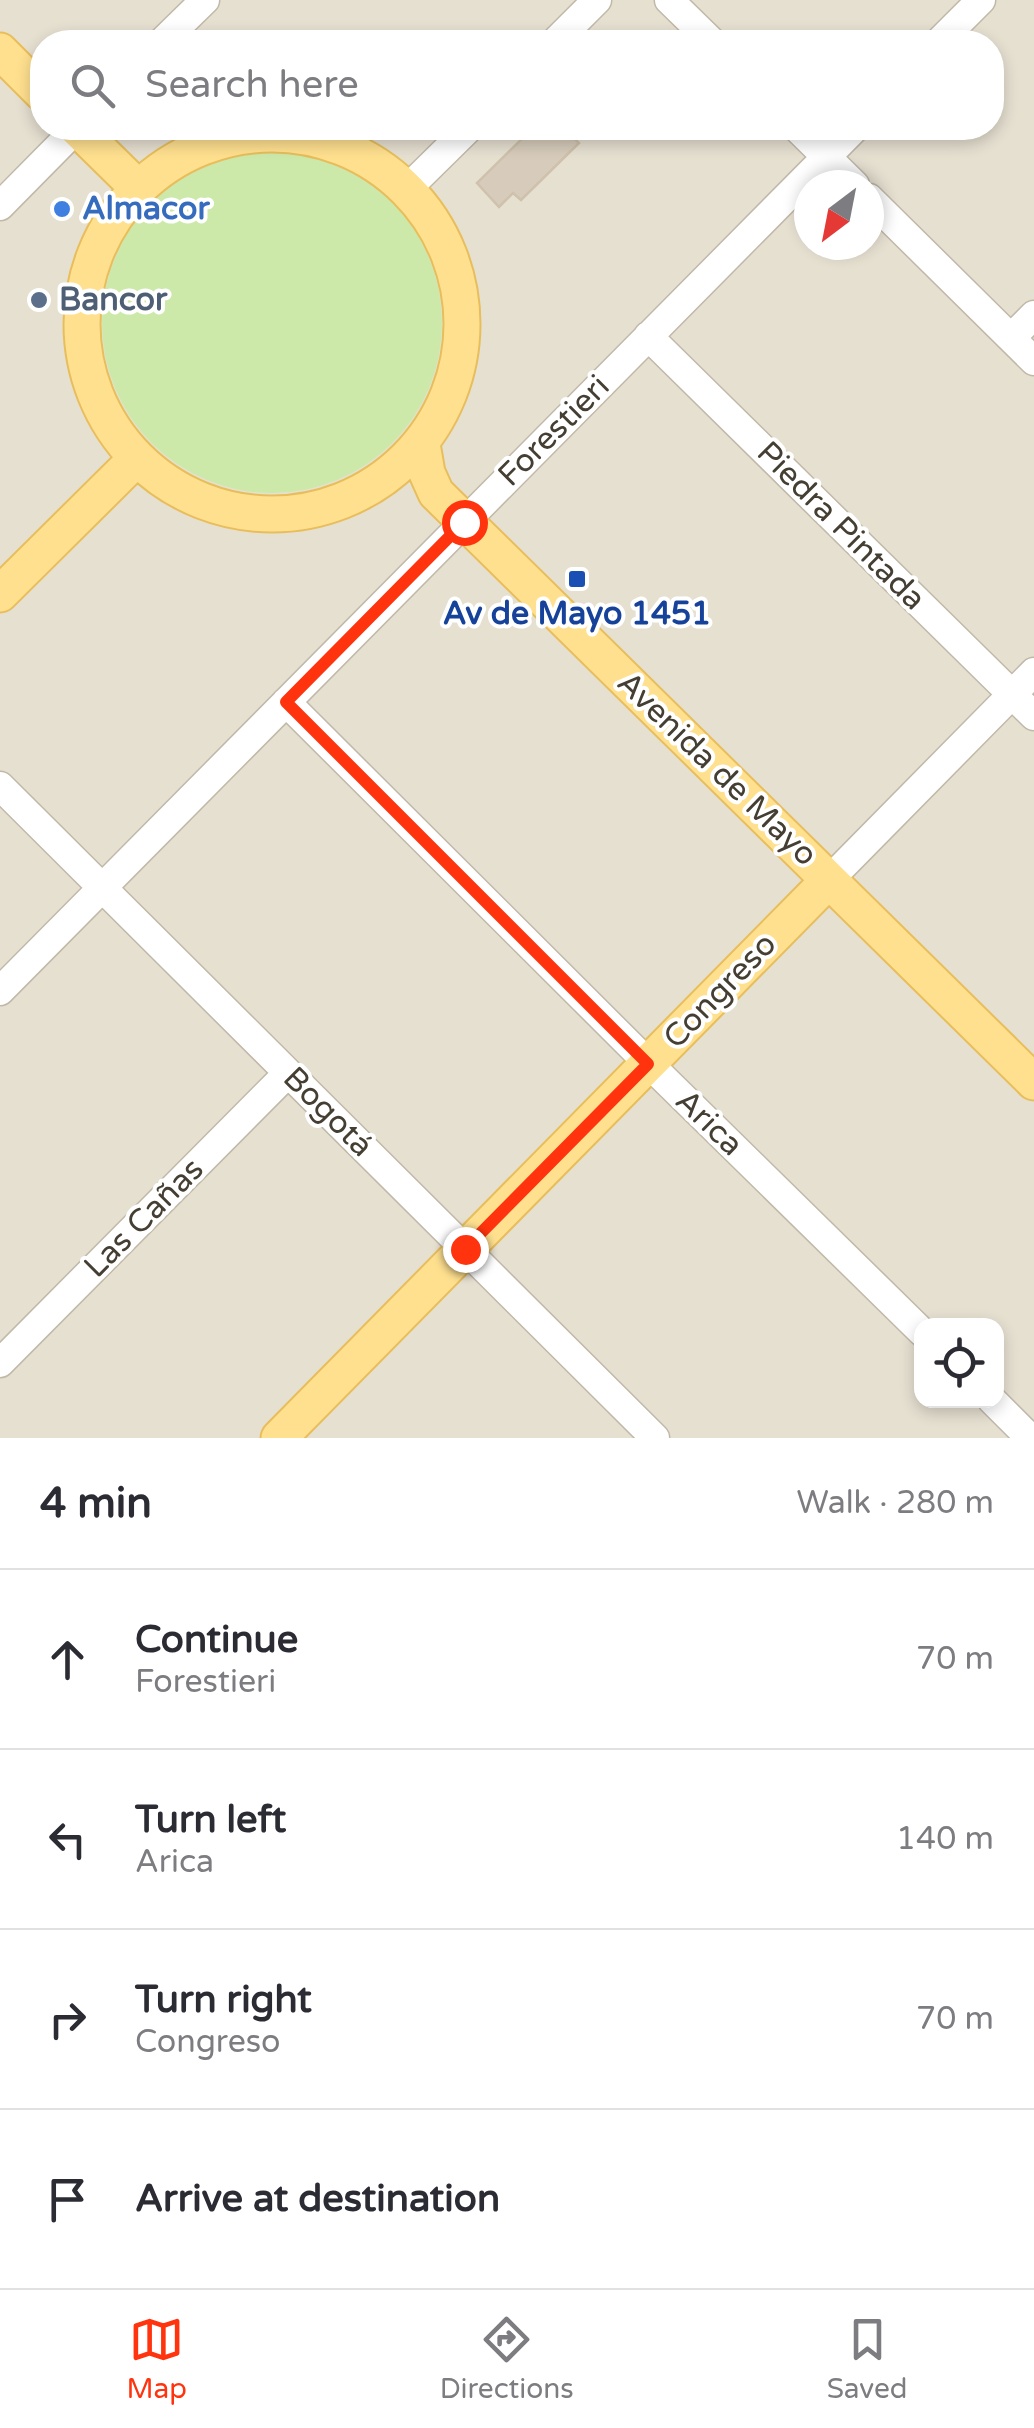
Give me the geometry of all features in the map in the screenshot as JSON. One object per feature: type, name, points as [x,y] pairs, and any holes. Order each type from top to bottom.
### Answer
[{"type":"main road","points":[[0,51],[30,81]]},
{"type":"main road","points":[[89,140],[138,188]]},
{"type":"main road","points":[[224,140],[170,162],[138,188],[108,226],[89,271],[81,319],[86,367],[104,412],[137,458],[171,485],[217,506],[266,514],[316,510],[364,492],[393,472],[422,444],[457,375],[464,324],[456,273],[436,226],[407,189],[370,160],[322,140]]},
{"type":"main road","name":"Avenida de Mayo","points":[[422,444],[436,493],[1034,1082]]},
{"type":"main road","points":[[0,594],[137,458]]},
{"type":"main road","name":"Congreso","points":[[295,1432],[465,1249],[829,880]]},
{"type":"street","points":[[174,30],[205,0]]},
{"type":"street","points":[[567,30],[598,0]]},
{"type":"street","points":[[670,0],[700,30]]},
{"type":"street","points":[[952,30],[982,0]]},
{"type":"street","points":[[0,206],[65,140]]},
{"type":"street","points":[[407,189],[457,140]]},
{"type":"street","points":[[809,140],[840,170]]},
{"type":"street","name":"Forestieri","points":[[0,991],[844,140]]},
{"type":"street","points":[[884,213],[1034,361]]},
{"type":"street","points":[[1011,338],[1034,315]]},
{"type":"street","name":"Piedra Pintada","points":[[648,336],[1034,716]]},
{"type":"street","name":"Congreso","points":[[829,880],[1034,672]]},
{"type":"street","name":"Arica","points":[[286,702],[914,1324]]},
{"type":"street","name":"Bogotá","points":[[0,786],[655,1438]]},
{"type":"street","name":"Las Cañas","points":[[0,1362],[288,1072]]},
{"type":"street","points":[[1001,1408],[1022,1428]]},
{"type":"shaded area","points":[[0,0],[1034,0],[1034,1438],[0,1438]]},
{"type":"green space","points":[[255,153],[289,153],[321,160],[367,181],[404,215],[435,274],[442,323],[435,372],[422,403],[404,431],[380,455],[321,486],[289,493],[255,493],[223,486],[177,465],[140,431],[109,372],[102,340],[102,306],[109,274],[130,228],[164,191],[223,160]]},
{"type":"building","points":[[521,140],[579,143],[521,200],[513,193],[499,207],[477,183]]},
{"type":"place","name":"Almacor","points":[[62,209]]},
{"type":"place","name":"Bancor","points":[[39,300]]},
{"type":"place","name":"Av de Mayo 1451","points":[[577,579]]},
{"type":"route","points":[[464,522],[286,702],[648,1064],[465,1249]]}]
